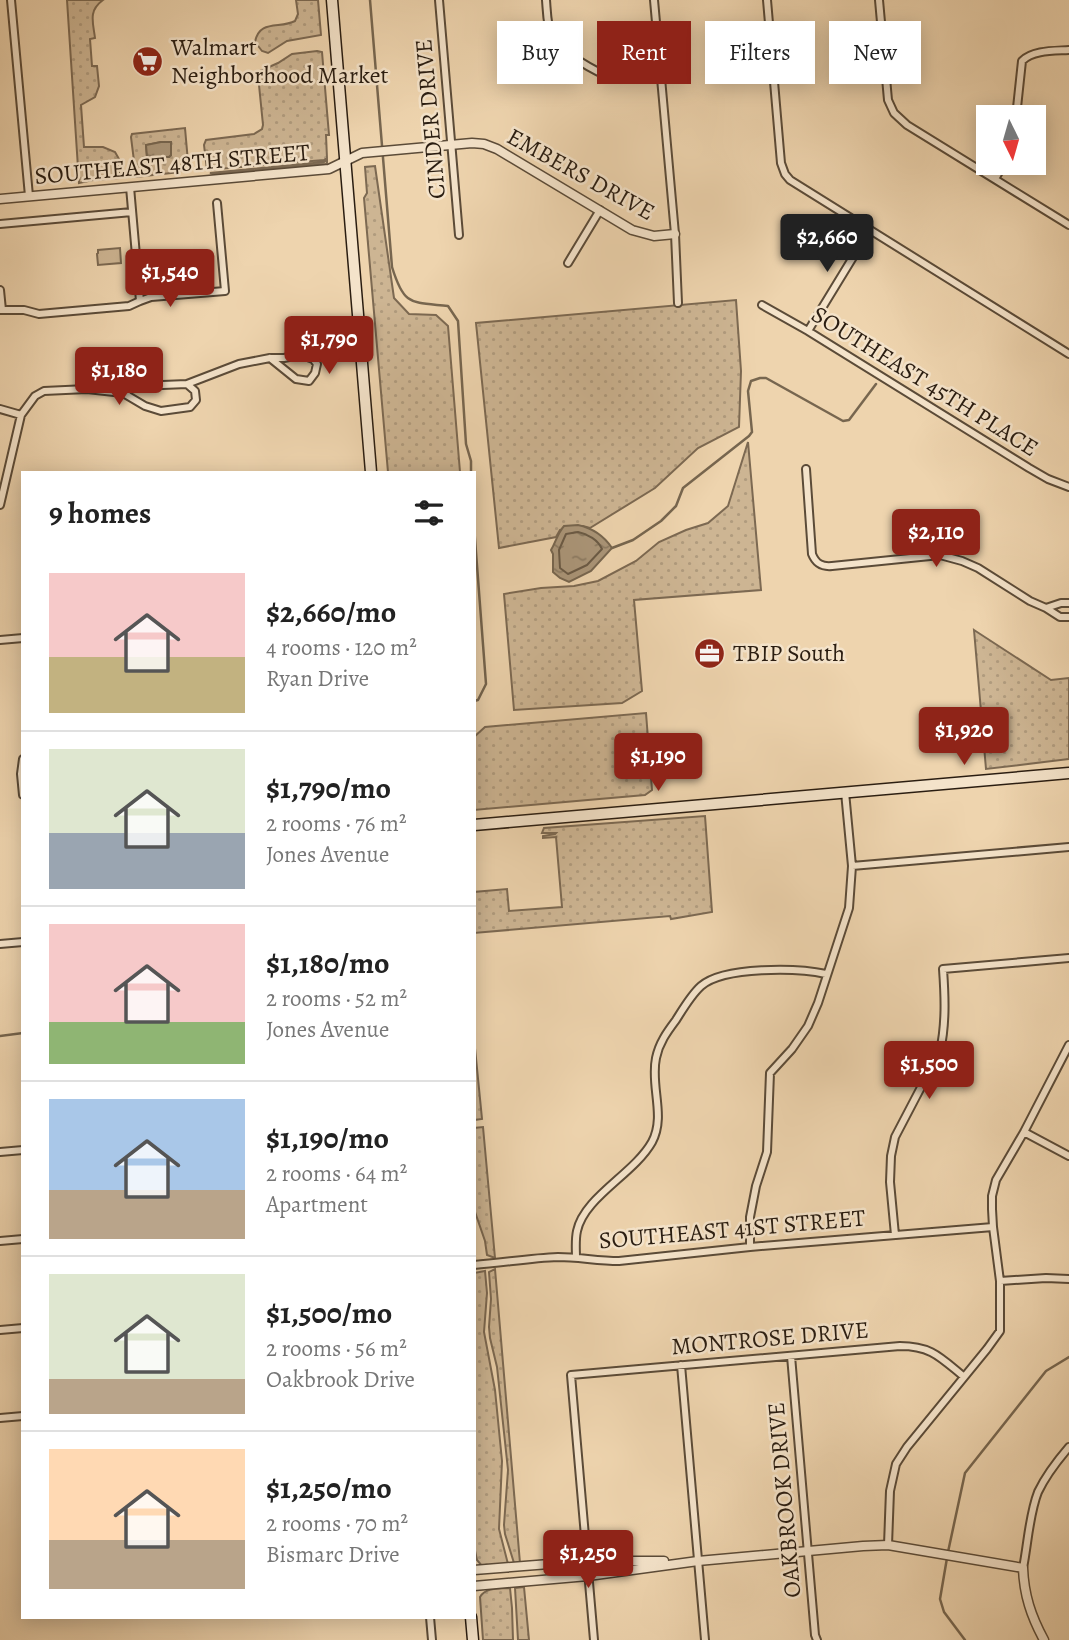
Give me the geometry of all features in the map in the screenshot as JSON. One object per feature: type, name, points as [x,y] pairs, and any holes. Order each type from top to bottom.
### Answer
[{"type":"main road","points":[[332,0],[371,471]]},
{"type":"main road","points":[[476,825],[1069,773]]},
{"type":"main road","points":[[471,1619],[473,1640]]},
{"type":"street","points":[[11,0],[29,196]]},
{"type":"street","name":"CINDER DRIVE","points":[[439,0],[459,235]]},
{"type":"street","points":[[546,0],[551,35],[555,43],[597,70]]},
{"type":"street","points":[[654,0],[656,21]]},
{"type":"street","points":[[767,0],[781,163],[790,180],[1069,354]]},
{"type":"street","points":[[879,0],[891,110],[907,125],[1069,225]]},
{"type":"street","points":[[1017,105],[1022,61],[1026,57],[1041,53],[1069,51]]},
{"type":"street","points":[[661,84],[675,234],[678,303]]},
{"type":"street","name":"EMBERS DRIVE","points":[[345,161],[362,153],[451,145],[484,145],[497,149],[632,230],[654,236],[675,234]]},
{"type":"street","name":"SOUTHEAST 48TH STREET","points":[[0,199],[329,169],[345,161]]},
{"type":"street","points":[[995,179],[997,175]]},
{"type":"street","points":[[130,187],[140,301]]},
{"type":"street","points":[[0,290],[1,310],[24,310],[39,314],[129,306],[151,297],[225,291],[217,203]]},
{"type":"street","points":[[568,263],[600,210]]},
{"type":"street","points":[[0,225],[132,212]]},
{"type":"street","points":[[808,331],[869,231]]},
{"type":"street","name":"SOUTHEAST 45TH PLACE","points":[[762,305],[1029,468],[1069,487]]},
{"type":"street","points":[[122,393],[138,386],[187,384],[239,364],[270,358],[305,356],[317,364],[315,373],[309,381],[296,379],[270,358]]},
{"type":"street","points":[[0,505],[21,415],[35,396],[44,391],[87,389],[122,393],[145,406],[161,411],[176,410],[190,407],[196,400],[195,391],[187,384]]},
{"type":"street","points":[[0,409],[21,415]]},
{"type":"street","points":[[806,469],[813,554],[814,561],[819,565],[940,555],[978,568],[1030,601],[1060,617],[1068,617],[1068,603],[1046,608]]},
{"type":"street","points":[[0,640],[21,638]]},
{"type":"street","points":[[750,1247],[750,1217],[766,1152],[770,1073],[808,1026],[849,908],[852,866],[845,792]]},
{"type":"street","points":[[852,866],[1069,847]]},
{"type":"street","points":[[0,944],[21,942]]},
{"type":"street","points":[[895,1236],[890,1182],[891,1156],[895,1137],[940,1051],[945,1000],[943,970],[1069,958]]},
{"type":"street","points":[[576,1258],[577,1231],[583,1216],[591,1205],[641,1158],[653,1140],[658,1125],[654,1076],[660,1043],[702,985],[717,977],[743,972],[787,970],[826,974]]},
{"type":"street","points":[[888,1545],[890,1491],[895,1464],[1000,1331],[1000,1281],[992,1196],[996,1180],[1069,1045]]},
{"type":"street","points":[[1024,1132],[1069,1156]]},
{"type":"street","points":[[0,1152],[21,1150]]},
{"type":"street","name":"SOUTHEAST 41ST STREET","points":[[476,1265],[555,1257],[619,1261],[993,1227]]},
{"type":"street","points":[[0,1241],[21,1240]]},
{"type":"street","points":[[1000,1281],[1069,1279]]},
{"type":"street","points":[[0,1330],[21,1328]]},
{"type":"street","name":"MONTROSE DRIVE","points":[[587,1561],[571,1375],[914,1346],[931,1352],[963,1376]]},
{"type":"street","name":"OAKBROOK DRIVE","points":[[791,1356],[817,1640]]},
{"type":"street","points":[[681,1366],[705,1640]]},
{"type":"street","points":[[0,1418],[21,1416]]},
{"type":"street","points":[[1044,1640],[1027,1602],[1023,1567],[1038,1493],[1050,1470],[1069,1447]]},
{"type":"street","points":[[476,1586],[588,1576],[698,1560],[888,1545],[1023,1567]]},
{"type":"street","points":[[476,1570],[587,1561],[698,1560]]},
{"type":"street","points":[[587,1561],[594,1640]]},
{"type":"street","points":[[430,1619],[432,1640]]},
{"type":"shaded area","points":[[67,0],[103,0],[93,13],[95,38],[90,39],[92,66],[97,66],[99,86],[95,97],[81,105],[84,147],[103,147],[115,152],[119,159],[119,178],[79,183]]},
{"type":"shaded area","points":[[296,0],[318,0],[321,35],[287,41],[268,53],[262,51],[255,42],[257,35],[265,27],[295,21],[298,14]]},
{"type":"shaded area","points":[[322,52],[329,135],[326,135],[327,158],[207,170],[204,145],[206,140],[254,134],[262,129],[258,75],[260,71],[292,54]]},
{"type":"shaded area","points":[[185,128],[188,162],[180,172],[136,177],[132,134]],"holes":[[[168,142],[171,145],[169,157],[147,157],[146,145]]]},
{"type":"shaded area","points":[[327,160],[326,164],[210,173],[324,162]]},
{"type":"shaded area","points":[[375,166],[394,298],[409,314],[436,315],[448,326],[460,471],[388,471],[364,198],[367,193],[365,167]]},
{"type":"shaded area","points":[[120,248],[121,263],[98,265],[98,250]]},
{"type":"shaded area","points":[[736,300],[741,371],[739,427],[698,448],[655,488],[590,528],[583,526],[560,530],[556,537],[499,548],[476,323]]},
{"type":"shaded area","points":[[748,442],[761,590],[634,600],[642,691],[622,703],[514,710],[504,594],[598,581],[636,561],[659,542],[708,523],[728,506]]},
{"type":"shaded area","points":[[974,630],[1051,680],[1069,678],[1069,759],[986,769]]},
{"type":"shaded area","points":[[646,713],[652,790],[645,795],[476,810],[476,735],[485,727]]},
{"type":"shaded area","points":[[705,816],[712,912],[671,919],[670,916],[476,933],[476,892],[507,889],[509,911],[562,907],[556,837],[543,838],[556,833],[542,833],[544,828]]},
{"type":"shaded area","points":[[476,1058],[482,1119],[476,1120]]},
{"type":"shaded area","points":[[483,1127],[495,1258],[487,1255],[476,1215],[476,1128]]},
{"type":"shaded area","points":[[495,1269],[520,1563],[514,1563],[504,1525],[508,1470],[497,1367],[489,1327],[489,1272]]},
{"type":"shaded area","points":[[485,1271],[487,1293],[484,1332],[495,1390],[502,1461],[499,1529],[508,1564],[482,1566],[476,1555],[476,1273]]},
{"type":"shaded area","points":[[524,1587],[529,1640],[518,1640],[515,1588]]},
{"type":"shaded area","points":[[510,1588],[513,1640],[483,1640],[480,1597],[489,1590]]},
{"type":"water","points":[[171,142],[171,155],[147,157],[146,145]]},
{"type":"water","points":[[578,525],[597,533],[612,548],[591,571],[569,582],[553,572],[551,550],[564,526]]},
{"type":"waterway","points":[[370,0],[392,267],[400,289],[410,300],[448,306],[458,321],[466,444],[471,471]]},
{"type":"waterway","points":[[612,548],[633,540],[661,521],[676,506],[683,488],[749,436],[752,432],[748,391],[751,381],[766,378],[843,421],[849,420],[876,384]]},
{"type":"waterway","points":[[476,552],[486,684],[476,700]]},
{"type":"waterway","points":[[0,1036],[21,1033]]},
{"type":"waterway","points":[[948,1552],[965,1473],[1046,1371],[1069,1357]]},
{"type":"waterway","points":[[947,1558],[940,1599],[944,1612],[965,1640]]},
{"type":"place","name":"Walmart Neighborhood Market","points":[[148,61]]},
{"type":"place","name":"TBIP South","points":[[710,653]]}]
